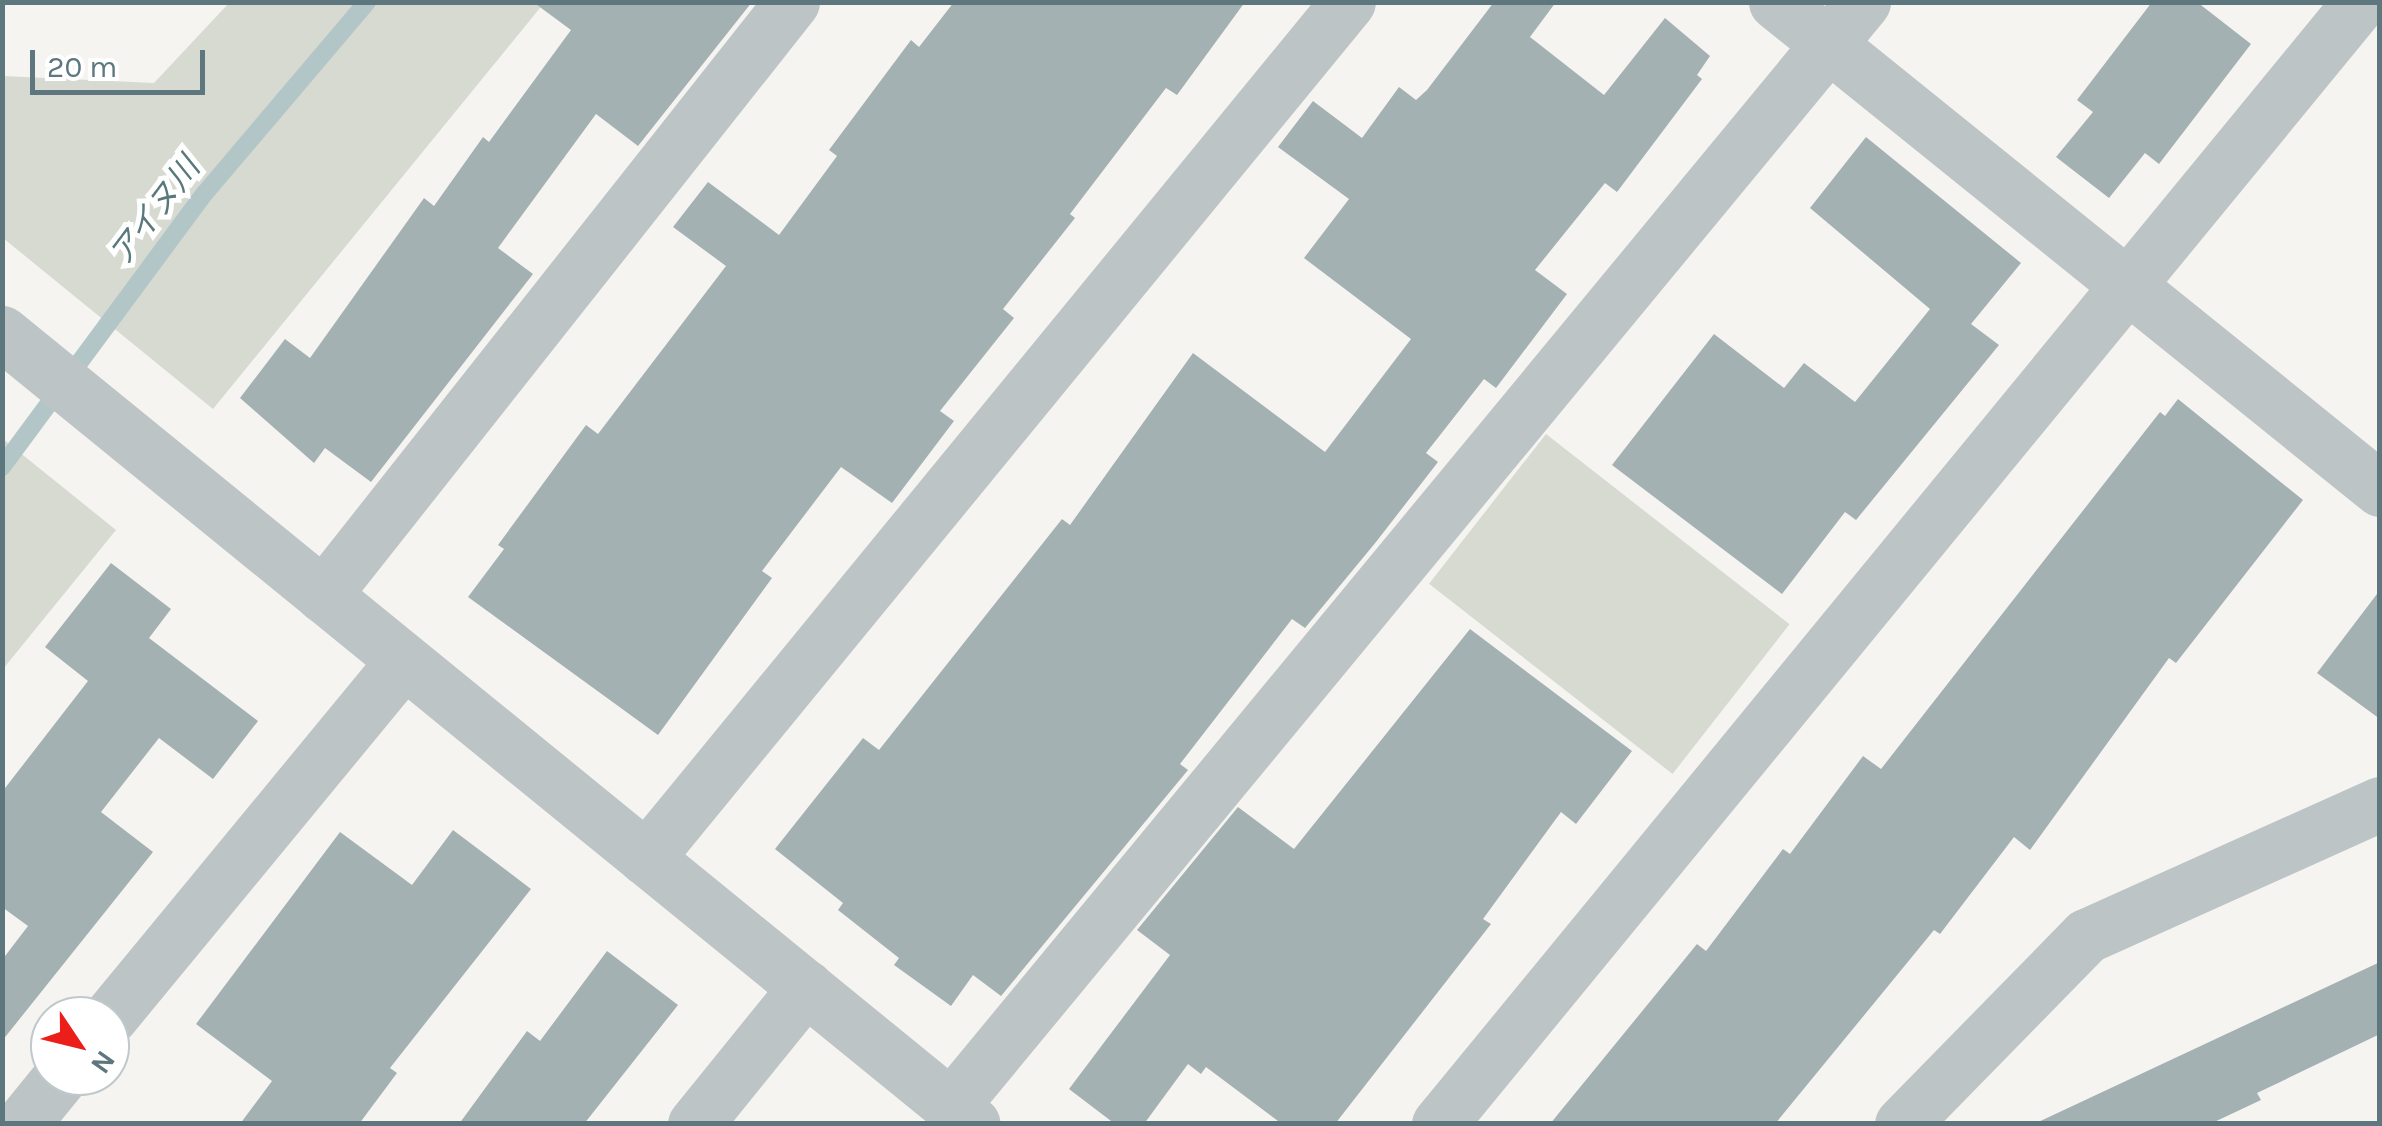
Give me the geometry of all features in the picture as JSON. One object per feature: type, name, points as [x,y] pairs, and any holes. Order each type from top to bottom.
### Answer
[{"type":"street","points":[[322,595],[792,2]]},
{"type":"street","points":[[646,858],[1348,2]]},
{"type":"street","points":[[1776,2],[2380,490]]},
{"type":"street","points":[[2,334],[962,1114],[1863,2]]},
{"type":"street","points":[[1439,1124],[2360,2]]},
{"type":"street","points":[[127,996],[404,661]]},
{"type":"street","points":[[1902,1124],[2086,936],[2380,804]]},
{"type":"street","points":[[695,1124],[806,987]]},
{"type":"street","points":[[22,1124],[45,1096]]},
{"type":"shaded area","points":[[229,3],[544,3],[213,409],[3,238],[3,76],[154,83]]},
{"type":"shaded area","points":[[1546,434],[1789,624],[1673,774],[1429,584]]},
{"type":"shaded area","points":[[3,439],[116,530],[3,669]]},
{"type":"building","points":[[533,2],[752,2],[638,146],[596,114],[498,248],[533,274],[371,482],[325,448],[314,463],[240,398],[285,339],[310,358],[424,198],[434,206],[483,137],[489,142],[571,30]]},
{"type":"building","points":[[954,2],[1245,2],[1177,95],[1166,88],[1070,214],[1075,218],[1003,309],[1014,318],[940,411],[954,421],[892,503],[841,467],[762,571],[772,578],[658,735],[468,597],[504,549],[498,545],[586,425],[598,434],[726,266],[673,227],[708,182],[779,235],[837,156],[829,150],[911,40],[919,47]]},
{"type":"building","points":[[1494,2],[1556,2],[1530,37],[1604,95],[1665,18],[1710,56],[1697,75],[1702,79],[1617,192],[1605,183],[1535,270],[1567,294],[1496,388],[1484,379],[1426,453],[1438,462],[1376,542],[1305,628],[1292,619],[1180,764],[1188,770],[1001,996],[973,975],[951,1006],[894,965],[899,958],[838,910],[843,903],[775,849],[863,738],[879,750],[1062,519],[1070,525],[1193,353],[1325,452],[1411,339],[1304,258],[1349,199],[1278,147],[1313,101],[1362,138],[1399,87],[1416,100],[1427,90]]},
{"type":"building","points":[[2152,2],[2197,2],[2251,44],[2159,164],[2145,153],[2109,198],[2056,157],[2093,112],[2077,100]]},
{"type":"building","points":[[1866,137],[2021,263],[1971,324],[1999,345],[1856,520],[1845,512],[1782,594],[1612,465],[1714,334],[1784,388],[1804,363],[1855,402],[1930,309],[1810,208]]},
{"type":"building","points":[[2178,399],[2303,500],[2176,663],[2169,658],[2030,850],[2014,837],[1940,934],[1934,930],[1775,1124],[1550,1124],[1697,944],[1706,951],[1783,849],[1790,854],[1863,756],[1881,769],[2160,412],[2165,416]]},
{"type":"building","points":[[111,563],[171,609],[149,638],[258,721],[213,779],[159,738],[101,812],[153,852],[38,996],[30,996],[30,1006],[2,1041],[2,960],[28,926],[2,907],[2,792],[88,681],[45,647]]},
{"type":"building","points":[[2380,590],[2380,719],[2317,673]]},
{"type":"building","points":[[1470,629],[1632,751],[1576,824],[1561,812],[1483,919],[1491,924],[1335,1124],[1282,1124],[1206,1067],[1201,1074],[1188,1064],[1144,1124],[1115,1124],[1069,1089],[1170,955],[1137,930],[1238,807],[1294,849]]},
{"type":"building","points":[[453,830],[531,889],[390,1068],[397,1073],[359,1124],[240,1124],[272,1081],[196,1024],[340,832],[412,885]]},
{"type":"building","points":[[607,951],[678,1005],[584,1124],[459,1124],[527,1031],[540,1041]]},
{"type":"building","points":[[2380,962],[2380,1034],[2257,1093],[2261,1100],[2210,1124],[2034,1124]]},
{"type":"waterway","name":"アイヌ川","points":[[2,467],[205,193],[367,2]]}]
